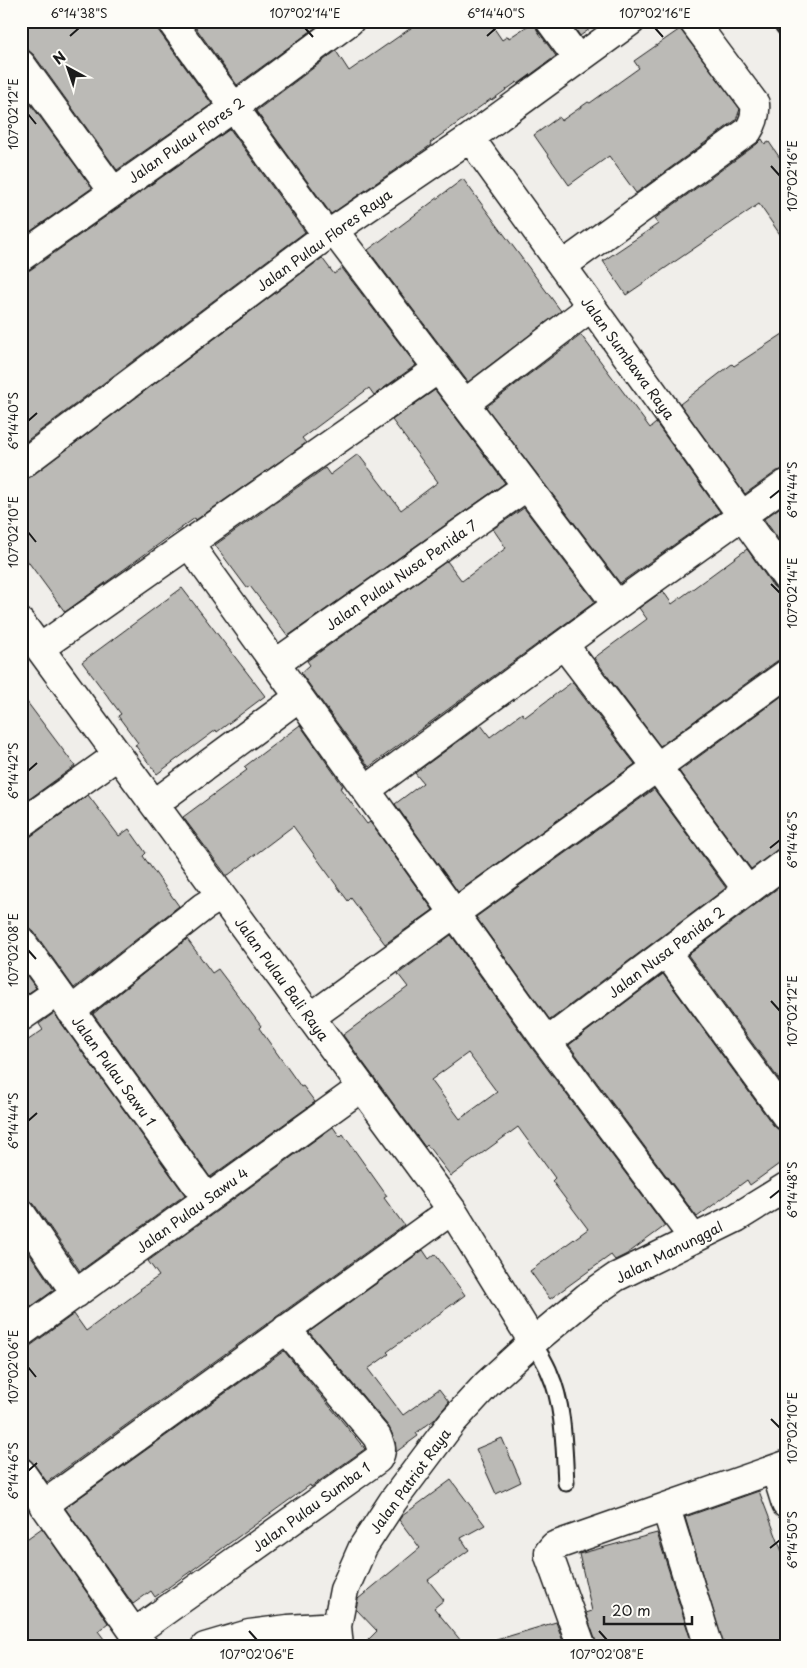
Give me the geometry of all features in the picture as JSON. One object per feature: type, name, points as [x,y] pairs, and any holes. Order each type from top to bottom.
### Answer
[{"type":"street","points":[[171,21],[234,108],[438,370],[616,605]]},
{"type":"street","name":"Jalan Pulau Flores 2","points":[[21,257],[234,108],[350,21]]},
{"type":"street","points":[[550,21],[578,59]]},
{"type":"street","name":"Jalan Pulau Flores Raya","points":[[21,465],[330,233],[470,138],[631,21]]},
{"type":"street","points":[[562,266],[748,132],[754,123],[756,114],[754,104],[693,21]]},
{"type":"street","points":[[21,64],[113,191]]},
{"type":"street","name":"Jalan Sumbawa Raya","points":[[470,138],[786,577]]},
{"type":"street","points":[[464,404],[591,307]]},
{"type":"street","points":[[40,648],[438,370]]},
{"type":"street","points":[[366,790],[616,605],[786,484]]},
{"type":"street","name":"Jalan Pulau Nusa Penida 7","points":[[275,664],[527,486]]},
{"type":"street","points":[[189,544],[547,1042],[694,1239]]},
{"type":"street","name":"Jalan Pulau Bali Raya","points":[[21,623],[452,1210],[533,1342]]},
{"type":"street","points":[[564,645],[748,891]]},
{"type":"street","points":[[310,1018],[786,674]]},
{"type":"street","points":[[154,804],[299,697]]},
{"type":"street","points":[[21,824],[118,755]]},
{"type":"street","name":"Jalan Nusa Penida 2","points":[[547,1042],[784,865]]},
{"type":"street","points":[[21,1017],[64,1001],[222,896]]},
{"type":"street","name":"Jalan Pulau Sawu 1","points":[[21,942],[207,1199]]},
{"type":"street","points":[[666,952],[786,1116]]},
{"type":"street","name":"Jalan Pulau Sawu 4","points":[[21,1333],[362,1087]]},
{"type":"street","name":"Jalan Manunggal","points":[[533,1342],[587,1297],[616,1276],[736,1218],[786,1187]]},
{"type":"street","points":[[43,1505],[452,1210]]},
{"type":"street","points":[[21,1213],[76,1294]]},
{"type":"street","name":"Jalan Pulau Sumba 1","points":[[139,1640],[378,1459],[382,1449],[377,1437],[286,1329]]},
{"type":"street","name":"Jalan Patriot Raya","points":[[338,1636],[344,1590],[363,1547],[393,1502],[453,1421],[488,1384],[533,1342]]},
{"type":"street","points":[[582,1647],[549,1556],[551,1548],[558,1543],[600,1531],[780,1467],[786,1504]]},
{"type":"street","points":[[21,1472],[139,1640]]},
{"type":"street","points":[[666,1508],[709,1647]]},
{"type":"street","points":[[205,1647],[249,1634],[288,1629],[338,1636]]},
{"type":"lane","points":[[780,21],[786,29]]},
{"type":"lane","points":[[533,1342],[551,1374],[556,1395],[563,1429],[566,1483]]},
{"type":"building","points":[[21,21],[156,21],[158,30],[212,104],[117,170],[34,55],[28,50],[21,49]]},
{"type":"building","points":[[191,21],[314,21],[318,26],[237,85]]},
{"type":"building","points":[[421,21],[489,21],[502,40],[508,36],[509,38],[535,21],[537,30],[556,56],[518,84],[517,82],[491,99],[430,143],[431,145],[331,214],[256,111],[336,51],[349,71]]},
{"type":"building","points":[[570,21],[601,21],[580,36]]},
{"type":"building","points":[[680,29],[740,109],[736,120],[636,193],[609,156],[569,185],[534,135],[559,117],[561,121],[588,102],[590,103],[639,68],[634,61]]},
{"type":"building","points":[[21,91],[92,188],[21,238]]},
{"type":"building","points":[[230,129],[305,232],[21,445],[21,272],[30,270]]},
{"type":"building","points":[[762,139],[765,144],[769,142],[786,167],[786,243],[759,204],[626,295],[603,261],[658,224],[654,219]]},
{"type":"building","points":[[463,179],[561,311],[468,382],[368,250]]},
{"type":"building","points":[[322,258],[334,274],[342,268],[416,365],[374,395],[369,388],[302,438],[306,443],[196,520],[195,518],[65,612],[21,552],[21,480],[30,477]]},
{"type":"building","points":[[786,332],[786,469],[777,471],[745,494],[680,404],[732,364],[734,366]]},
{"type":"building","points":[[581,335],[650,428],[656,423],[720,512],[620,583],[486,407]]},
{"type":"building","points":[[435,390],[505,483],[288,636],[250,586],[247,588],[215,545],[325,468],[330,475],[358,454],[401,510],[438,482],[392,420]]},
{"type":"building","points":[[786,503],[786,550],[764,519]]},
{"type":"building","points":[[524,508],[595,602],[369,767],[301,673],[310,665],[307,661],[447,561],[462,581],[506,548],[493,529]]},
{"type":"building","points":[[747,549],[773,586],[779,591],[786,592],[786,659],[777,661],[660,746],[594,658],[647,619],[639,608],[663,591],[672,604]]},
{"type":"building","points":[[182,588],[265,696],[157,774],[135,745],[138,743],[118,716],[121,714],[82,662]]},
{"type":"building","points":[[572,682],[635,764],[458,892],[395,804],[423,783],[415,773],[481,725],[490,737],[522,713],[525,717]]},
{"type":"building","points":[[786,693],[786,847],[777,850],[751,869],[679,771]]},
{"type":"building","points":[[21,694],[75,766],[21,805]]},
{"type":"building","points":[[300,725],[343,786],[340,788],[367,824],[370,822],[433,910],[385,944],[351,898],[348,901],[293,826],[227,876],[183,817],[247,770],[244,767]]},
{"type":"building","points":[[654,789],[726,888],[550,1020],[476,917]]},
{"type":"building","points":[[88,795],[119,836],[129,829],[146,853],[143,856],[179,906],[74,988],[34,932],[28,927],[21,926],[21,839],[30,837]]},
{"type":"building","points":[[786,882],[786,1089],[688,955]]},
{"type":"building","points":[[451,935],[534,1051],[665,1226],[627,1254],[615,1260],[611,1255],[550,1299],[530,1271],[588,1229],[552,1181],[555,1178],[518,1127],[451,1176],[427,1145],[425,1147],[343,1035],[408,987],[398,974]],"holes":[[[468,1053],[497,1092],[460,1119],[431,1080]]]},
{"type":"building","points":[[187,939],[212,973],[218,969],[261,1026],[259,1028],[301,1087],[303,1086],[315,1102],[210,1177],[93,1014]]},
{"type":"building","points":[[21,968],[36,988],[21,998]]},
{"type":"building","points":[[663,974],[773,1125],[779,1130],[786,1131],[786,1159],[750,1185],[747,1180],[697,1217],[569,1045]]},
{"type":"building","points":[[54,1013],[185,1195],[80,1271],[34,1204],[28,1199],[21,1198],[21,1045],[43,1030],[39,1024]]},
{"type":"building","points":[[333,1127],[340,1137],[343,1134],[387,1196],[384,1198],[404,1225],[47,1482],[28,1458],[21,1457],[21,1348],[30,1346],[74,1314],[86,1331],[159,1276],[148,1261]]},
{"type":"building","points":[[21,1241],[54,1290],[21,1314]]},
{"type":"building","points":[[423,1250],[429,1259],[435,1254],[465,1295],[387,1352],[389,1354],[368,1369],[403,1415],[439,1389],[449,1402],[434,1420],[416,1433],[418,1436],[396,1452],[395,1441],[389,1427],[309,1332]]},
{"type":"building","points":[[284,1351],[365,1449],[311,1487],[310,1485],[155,1597],[151,1591],[133,1604],[65,1508]]},
{"type":"building","points":[[502,1438],[521,1482],[496,1494],[476,1449]]},
{"type":"building","points":[[451,1480],[485,1525],[461,1538],[469,1550],[428,1580],[444,1600],[434,1608],[466,1647],[361,1647],[377,1631],[356,1609],[358,1599],[420,1548],[399,1520]]},
{"type":"building","points":[[759,1491],[786,1562],[786,1647],[724,1647],[685,1517]]},
{"type":"building","points":[[42,1528],[108,1623],[98,1631],[110,1647],[21,1647],[21,1543]]},
{"type":"building","points":[[657,1533],[693,1647],[597,1647],[586,1613],[592,1611],[579,1554]]},
{"type":"building","points":[[556,1622],[565,1647],[494,1647],[493,1641]]}]
